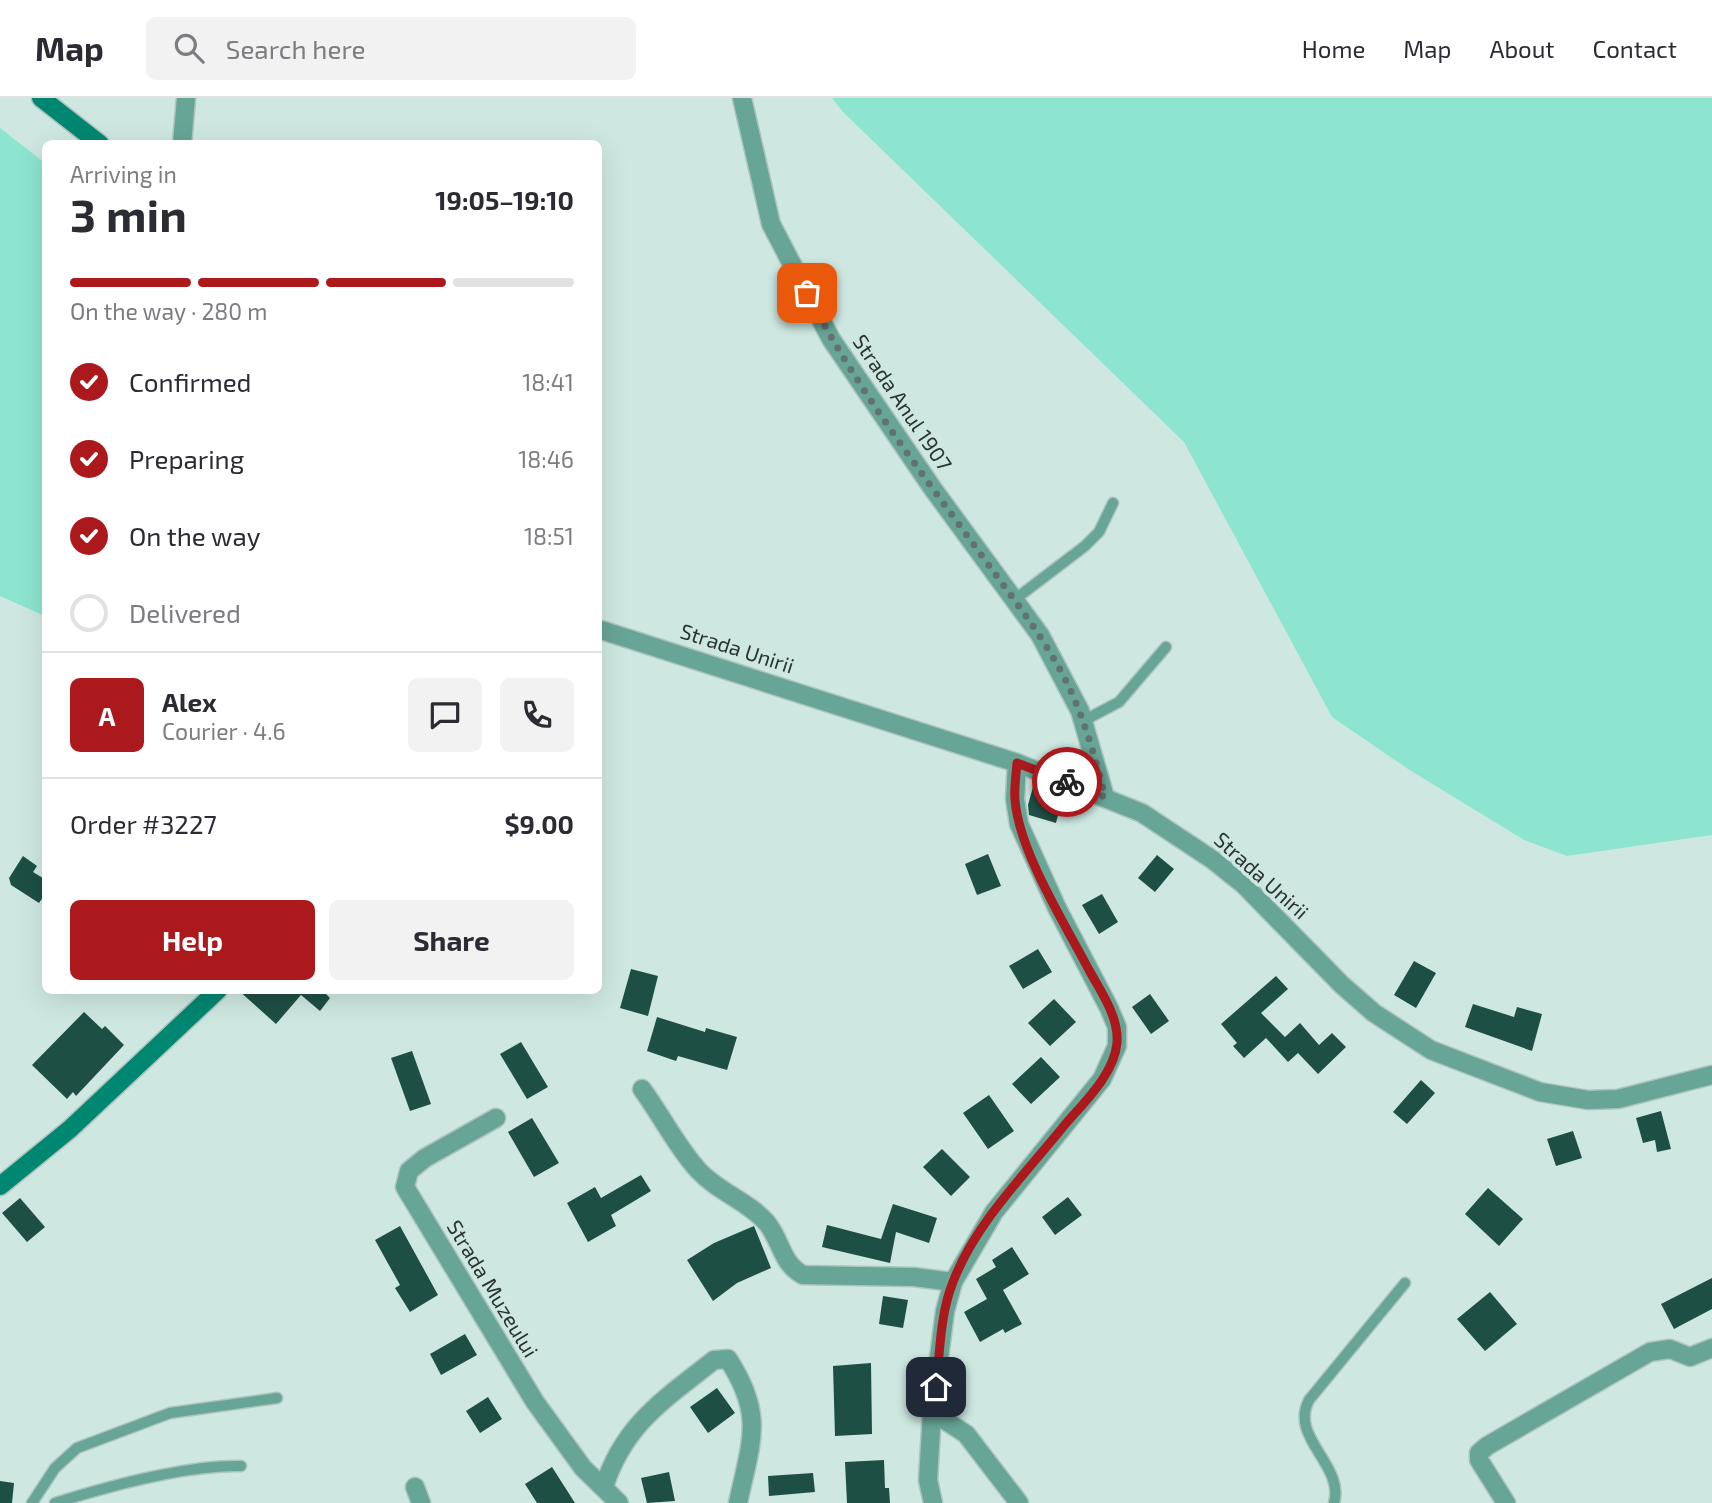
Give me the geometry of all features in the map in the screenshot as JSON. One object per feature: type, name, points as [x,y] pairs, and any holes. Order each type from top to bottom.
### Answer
[{"type":"main road","points":[[41,98],[95,140]]},
{"type":"main road","points":[[0,1186],[70,1129],[214,994]]},
{"type":"street","points":[[183,140],[186,98]]},
{"type":"street","name":"Strada Anul 1907","points":[[742,98],[772,224],[831,339],[933,489],[1014,600],[1064,677],[1083,721],[1105,797]]},
{"type":"street","name":"Strada Unirii","points":[[602,630],[1017,763],[1142,813],[1213,860],[1243,884],[1353,995],[1403,1034],[1431,1050],[1541,1092],[1588,1100],[1618,1098],[1712,1075]]},
{"type":"street","points":[[933,1503],[928,1480],[932,1412],[945,1311],[953,1282],[994,1212],[1102,1079],[1117,1046],[1117,1027],[1057,908],[1019,824],[1015,799],[1017,763]]},
{"type":"street","points":[[642,1089],[698,1170],[753,1209],[766,1223],[779,1241],[783,1259],[792,1269],[803,1275],[914,1277],[953,1282]]},
{"type":"street","name":"Strada Muzeului","points":[[496,1118],[425,1158],[409,1171],[405,1187],[535,1402],[583,1468],[619,1503]]},
{"type":"street","points":[[1506,1503],[1479,1460],[1479,1453],[1487,1446],[1650,1352],[1670,1349],[1690,1357],[1712,1348]]},
{"type":"street","points":[[604,1487],[612,1461],[644,1416],[714,1360],[728,1359],[751,1402],[754,1431],[738,1503]]},
{"type":"street","points":[[932,1412],[966,1434],[1019,1503]]},
{"type":"lane","points":[[1014,600],[1085,546],[1099,532],[1113,503]]},
{"type":"lane","points":[[1083,721],[1119,702],[1166,647]]},
{"type":"lane","points":[[1334,1503],[1336,1497],[1331,1475],[1303,1424],[1302,1412],[1405,1283]]},
{"type":"lane","points":[[32,1503],[55,1468],[77,1448],[170,1413],[277,1398]]},
{"type":"lane","points":[[55,1503],[216,1465],[241,1466]]},
{"type":"green space","points":[[832,98],[1712,98],[1712,835],[1567,856],[1524,840],[1408,769],[1332,717],[1184,442],[843,112]]},
{"type":"green space","points":[[0,128],[42,161],[42,615],[0,596]]},
{"type":"building","points":[[1033,787],[1063,796],[1056,823],[1029,815],[1028,805]]},
{"type":"building","points":[[988,854],[1001,886],[977,895],[965,864]]},
{"type":"building","points":[[1157,855],[1174,869],[1155,892],[1138,878]]},
{"type":"building","points":[[23,856],[37,866],[33,872],[42,878],[42,899],[39,903],[11,885],[9,878]]},
{"type":"building","points":[[1102,894],[1118,922],[1099,934],[1082,905]]},
{"type":"building","points":[[1038,949],[1052,972],[1023,989],[1009,966]]},
{"type":"building","points":[[1414,961],[1436,973],[1416,1008],[1394,995]]},
{"type":"building","points":[[631,969],[658,976],[648,1016],[620,1008]]},
{"type":"building","points":[[1276,976],[1288,989],[1261,1013],[1285,1037],[1300,1023],[1319,1045],[1332,1033],[1346,1047],[1318,1074],[1298,1053],[1288,1062],[1266,1038],[1244,1058],[1233,1046],[1237,1043],[1221,1024]]},
{"type":"building","points":[[242,994],[326,994],[330,998],[320,1011],[301,995],[276,1024]]},
{"type":"building","points":[[1150,994],[1169,1021],[1151,1034],[1132,1007]]},
{"type":"building","points":[[1054,999],[1076,1022],[1050,1046],[1028,1023]]},
{"type":"building","points":[[1473,1004],[1514,1017],[1517,1007],[1542,1014],[1532,1051],[1465,1027]]},
{"type":"building","points":[[84,1012],[102,1029],[105,1026],[124,1045],[76,1096],[73,1092],[67,1099],[32,1065]]},
{"type":"building","points":[[657,1017],[705,1032],[706,1028],[737,1037],[727,1070],[678,1056],[676,1061],[647,1051]]},
{"type":"building","points":[[521,1042],[548,1087],[527,1099],[500,1054]]},
{"type":"building","points":[[412,1051],[431,1104],[410,1111],[391,1058]]},
{"type":"building","points":[[1041,1057],[1060,1077],[1031,1104],[1012,1084]]},
{"type":"building","points":[[1421,1080],[1435,1093],[1407,1124],[1393,1112]]},
{"type":"building","points":[[989,1095],[1014,1131],[988,1149],[963,1113]]},
{"type":"building","points":[[1661,1111],[1671,1149],[1657,1152],[1655,1140],[1643,1143],[1636,1118]]},
{"type":"building","points":[[532,1118],[559,1163],[534,1177],[508,1132]]},
{"type":"building","points":[[1573,1131],[1582,1158],[1556,1166],[1547,1139]]},
{"type":"building","points":[[942,1149],[970,1177],[951,1196],[923,1167]]},
{"type":"building","points":[[641,1175],[651,1191],[611,1215],[616,1226],[588,1242],[567,1203],[595,1187],[601,1198]]},
{"type":"building","points":[[1488,1188],[1523,1219],[1499,1246],[1465,1214]]},
{"type":"building","points":[[1068,1197],[1082,1215],[1055,1235],[1042,1217]]},
{"type":"building","points":[[20,1198],[45,1227],[27,1242],[2,1213]]},
{"type":"building","points":[[893,1204],[937,1218],[929,1243],[896,1232],[890,1263],[822,1247],[827,1225],[881,1239]]},
{"type":"building","points":[[400,1226],[438,1295],[410,1312],[395,1288],[400,1285],[375,1240]]},
{"type":"building","points":[[754,1226],[771,1268],[737,1283],[713,1301],[687,1260],[714,1243]]},
{"type":"building","points":[[1012,1247],[1029,1274],[1003,1290],[1022,1324],[1005,1333],[1003,1329],[980,1342],[964,1312],[987,1299],[976,1279],[996,1267],[992,1260]]},
{"type":"building","points":[[1712,1278],[1712,1309],[1674,1329],[1661,1304]]},
{"type":"building","points":[[1490,1292],[1517,1324],[1485,1351],[1457,1319]]},
{"type":"building","points":[[883,1296],[908,1300],[903,1328],[879,1324]]},
{"type":"building","points":[[465,1334],[477,1355],[441,1375],[430,1354]]},
{"type":"building","points":[[871,1363],[872,1434],[835,1436],[833,1366]]},
{"type":"building","points":[[717,1388],[735,1413],[708,1433],[690,1407]]},
{"type":"building","points":[[488,1397],[502,1419],[480,1433],[466,1411]]},
{"type":"building","points":[[884,1460],[885,1488],[889,1488],[890,1503],[847,1503],[845,1462]]},
{"type":"building","points":[[552,1467],[575,1503],[537,1503],[525,1484]]},
{"type":"building","points":[[669,1472],[675,1501],[647,1503],[641,1478]]},
{"type":"building","points":[[813,1473],[815,1492],[769,1496],[768,1476]]},
{"type":"building","points":[[0,1481],[14,1483],[12,1503],[0,1503]]},
{"type":"way so far","points":[[807,293],[831,339],[933,489],[1040,635],[1064,677],[1080,711],[1105,797],[1067,782]]},
{"type":"route","points":[[936,1387],[945,1311],[953,1282],[994,1212],[1102,1079],[1117,1046],[1117,1027],[1057,908],[1019,824],[1015,799],[1017,763],[1067,782]]}]
